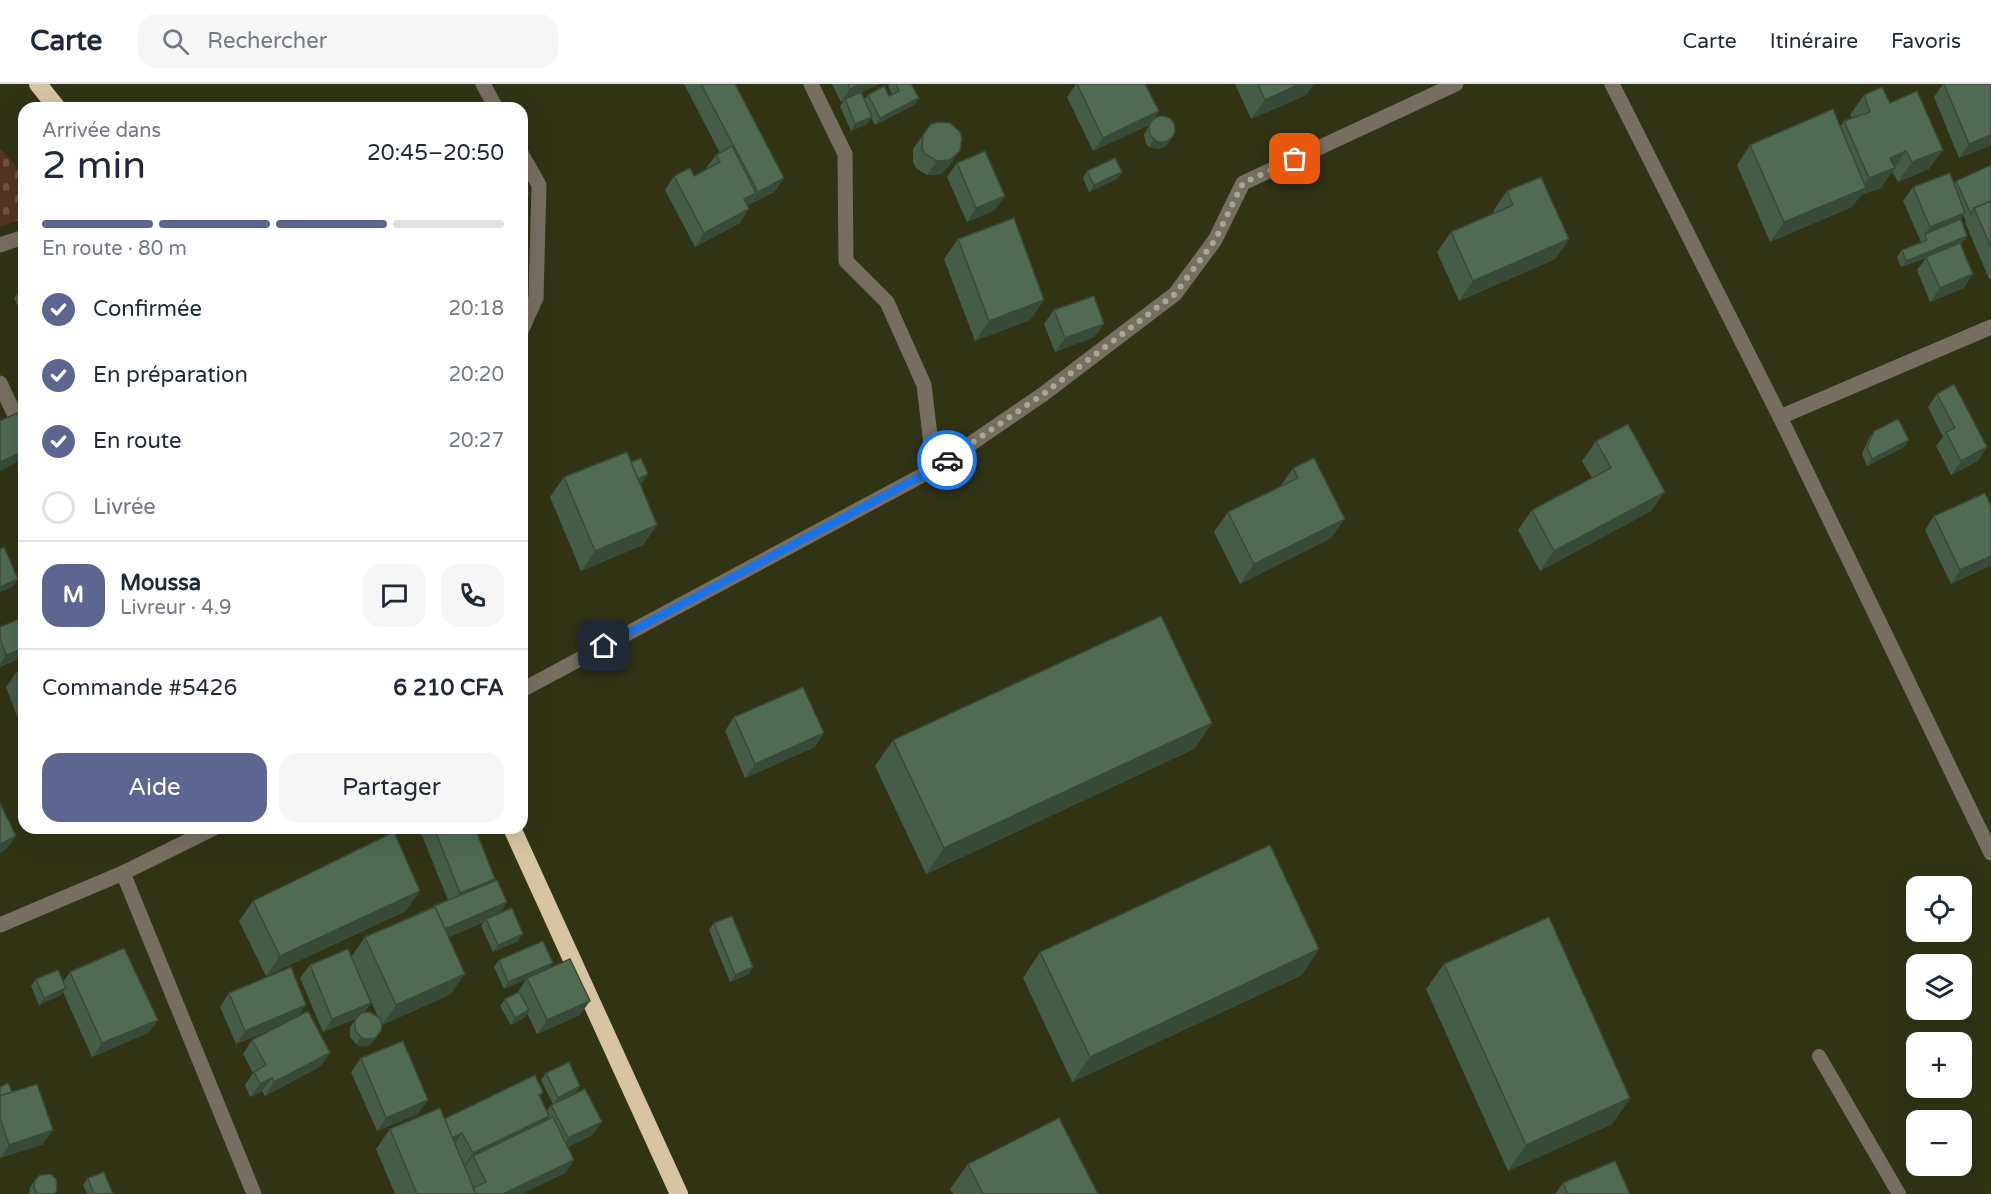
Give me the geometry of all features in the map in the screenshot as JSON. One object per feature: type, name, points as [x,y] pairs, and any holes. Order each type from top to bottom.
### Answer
[{"type":"highway","points":[[38,84],[52,102]]},
{"type":"highway","points":[[515,834],[679,1194]]},
{"type":"street","points":[[483,84],[493,102]]},
{"type":"street","points":[[811,84],[845,153],[846,261],[887,302],[924,385],[934,469]]},
{"type":"street","points":[[528,687],[934,469],[1042,395],[1175,294],[1215,240],[1243,183],[1456,84]]},
{"type":"street","points":[[1612,84],[1780,417],[1991,853]]},
{"type":"street","points":[[528,165],[539,185],[537,298],[528,317]]},
{"type":"street","points":[[0,245],[18,239]]},
{"type":"street","points":[[1780,417],[1991,327]]},
{"type":"street","points":[[0,383],[18,422]]},
{"type":"street","points":[[0,925],[123,873],[202,834]]},
{"type":"street","points":[[123,873],[254,1194]]},
{"type":"lane","points":[[1819,1056],[1899,1194]]},
{"type":"green space","points":[[0,148],[18,168],[18,220],[0,227]]},
{"type":"building","points":[[701,84],[735,84],[784,178],[758,192]]},
{"type":"building","points":[[848,84],[860,84],[850,89]]},
{"type":"building","points":[[896,84],[911,84],[919,98],[880,118],[868,95],[884,86],[889,96],[899,91]]},
{"type":"building","points":[[1077,84],[1145,84],[1159,111],[1103,138]]},
{"type":"building","points":[[1258,84],[1300,84],[1265,100]]},
{"type":"building","points":[[1944,84],[1991,84],[1991,135],[1969,144]]},
{"type":"building","points":[[1882,87],[1890,103],[1917,91],[1943,150],[1912,162],[1906,151],[1890,158],[1895,168],[1869,178],[1844,121],[1870,112],[1864,95]]},
{"type":"building","points":[[861,92],[872,117],[855,124],[845,99]]},
{"type":"building","points":[[1833,109],[1866,188],[1784,222],[1750,145]]},
{"type":"building","points":[[1162,116],[1171,120],[1175,129],[1171,138],[1162,142],[1153,138],[1149,129],[1153,120]]},
{"type":"building","points":[[950,123],[960,132],[962,138],[960,151],[950,160],[937,161],[925,154],[922,148],[923,135],[931,124]]},
{"type":"building","points":[[732,146],[756,193],[744,199],[749,209],[704,233],[674,176],[690,168],[694,176],[720,162],[716,155]]},
{"type":"building","points":[[985,151],[1005,196],[976,208],[957,163]]},
{"type":"building","points":[[1115,158],[1122,172],[1094,185],[1087,171]]},
{"type":"building","points":[[1991,165],[1991,201],[1974,208],[1971,214],[1956,181]]},
{"type":"building","points":[[1950,173],[1965,213],[1930,227],[1913,187]]},
{"type":"building","points":[[1541,177],[1569,239],[1473,281],[1451,232],[1513,205],[1507,191]]},
{"type":"building","points":[[1991,201],[1991,247],[1974,208]]},
{"type":"building","points":[[1014,218],[1044,300],[989,321],[958,239]]},
{"type":"building","points":[[1961,219],[1967,236],[1906,261],[1902,250],[1927,240],[1925,234]]},
{"type":"building","points":[[1960,243],[1973,274],[1940,288],[1926,257]]},
{"type":"building","points":[[1094,296],[1104,324],[1065,338],[1054,310]]},
{"type":"building","points":[[1954,384],[1987,447],[1961,461],[1946,432],[1955,428],[1937,394]]},
{"type":"building","points":[[17,413],[18,415],[18,454],[0,462],[0,421]]},
{"type":"building","points":[[1898,419],[1909,440],[1872,459],[1867,447],[1874,431]]},
{"type":"building","points":[[1628,424],[1665,492],[1554,551],[1532,510],[1611,468],[1596,441]]},
{"type":"building","points":[[627,452],[657,525],[595,551],[564,477]]},
{"type":"building","points":[[641,458],[648,474],[638,479],[631,462]]},
{"type":"building","points":[[1314,458],[1345,519],[1254,564],[1228,512],[1298,478],[1293,468]]},
{"type":"building","points":[[1985,493],[1991,506],[1991,556],[1960,570],[1934,516]]},
{"type":"building","points":[[4,547],[18,579],[0,587],[0,549]]},
{"type":"building","points":[[1161,616],[1212,723],[944,848],[893,740]]},
{"type":"building","points":[[18,620],[18,650],[6,655],[0,638],[0,627]]},
{"type":"building","points":[[803,687],[824,733],[755,764],[734,717]]},
{"type":"building","points":[[0,803],[16,836],[0,844]]},
{"type":"building","points":[[390,834],[395,834],[420,891],[280,956],[253,901]]},
{"type":"building","points":[[436,834],[477,834],[495,879],[460,893]]},
{"type":"building","points":[[1270,845],[1319,949],[1090,1057],[1040,952]]},
{"type":"building","points":[[497,880],[507,902],[445,929],[434,906]]},
{"type":"building","points":[[435,907],[465,974],[396,1005],[365,937]]},
{"type":"building","points":[[512,908],[523,934],[498,945],[486,919]]},
{"type":"building","points":[[732,916],[753,967],[735,975],[714,923]]},
{"type":"building","points":[[1549,917],[1630,1098],[1526,1145],[1444,964]]},
{"type":"building","points":[[543,941],[553,963],[508,982],[499,960]]},
{"type":"building","points":[[124,948],[158,1020],[102,1043],[70,972]]},
{"type":"building","points":[[348,949],[371,1003],[332,1019],[310,965]]},
{"type":"building","points":[[570,959],[590,1001],[547,1020],[527,978]]},
{"type":"building","points":[[291,967],[306,1005],[245,1031],[229,993]]},
{"type":"building","points":[[58,970],[66,988],[44,998],[36,979]]},
{"type":"building","points":[[519,992],[529,1010],[515,1018],[505,999]]},
{"type":"building","points":[[308,1011],[330,1053],[274,1082],[272,1078],[260,1084],[254,1072],[266,1065],[252,1040]]},
{"type":"building","points":[[369,1012],[380,1018],[382,1026],[375,1038],[365,1039],[355,1030],[355,1020],[361,1013]]},
{"type":"building","points":[[403,1041],[428,1100],[386,1118],[361,1058]]},
{"type":"building","points":[[569,1062],[580,1086],[558,1098],[546,1073]]},
{"type":"building","points":[[535,1075],[543,1092],[539,1095],[549,1116],[473,1153],[462,1133],[452,1138],[444,1119]]},
{"type":"building","points":[[8,1083],[12,1092],[0,1096],[0,1087]]},
{"type":"building","points":[[37,1084],[53,1130],[9,1145],[0,1118],[0,1096]]},
{"type":"building","points":[[585,1089],[602,1122],[568,1138],[551,1105]]},
{"type":"building","points":[[440,1108],[476,1194],[417,1194],[390,1129]]},
{"type":"building","points":[[553,1117],[574,1160],[503,1194],[476,1194],[473,1188],[486,1182],[473,1156]]},
{"type":"building","points":[[1059,1118],[1098,1194],[983,1194],[968,1164]]},
{"type":"building","points":[[1615,1161],[1630,1194],[1568,1194],[1563,1183]]},
{"type":"building","points":[[104,1172],[113,1194],[94,1194],[88,1178]]},
{"type":"building","points":[[51,1174],[56,1179],[57,1191],[53,1194],[38,1194],[34,1188],[35,1180],[40,1175]]},
{"type":"way so far","points":[[947,460],[1042,395],[1175,294],[1215,240],[1243,183],[1295,159]]},
{"type":"route","points":[[604,646],[947,460]]}]
